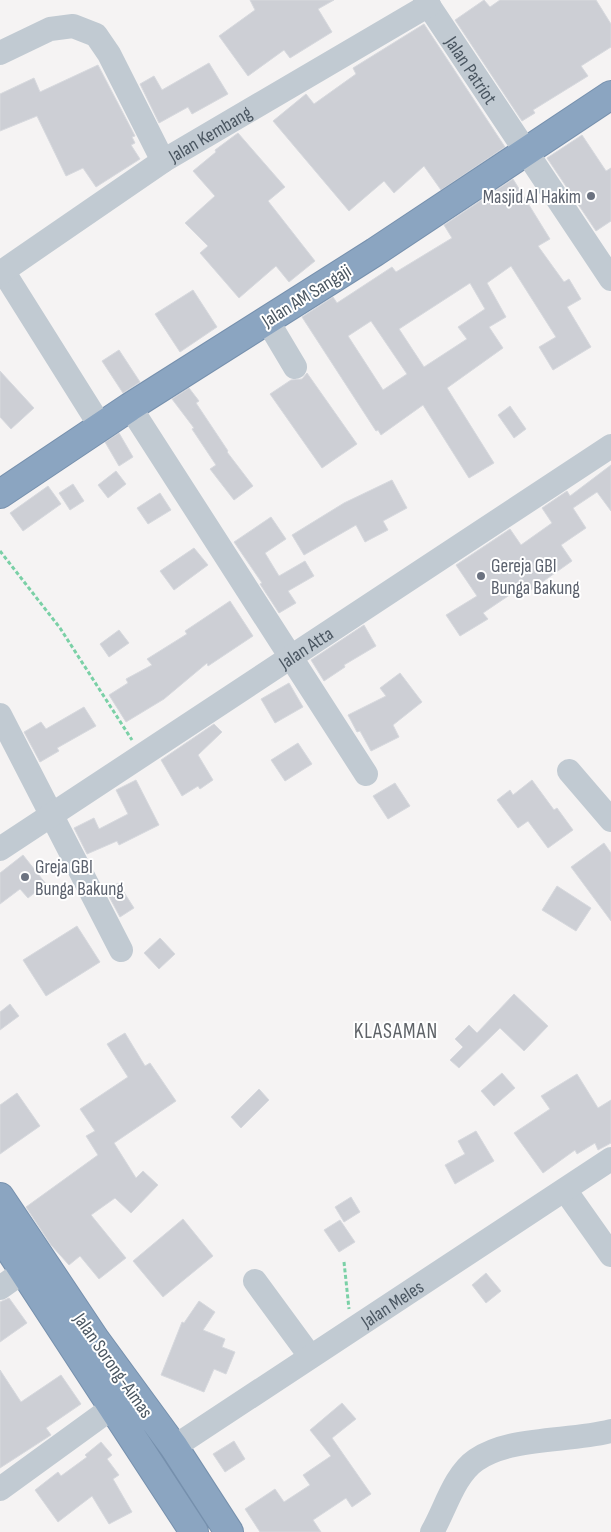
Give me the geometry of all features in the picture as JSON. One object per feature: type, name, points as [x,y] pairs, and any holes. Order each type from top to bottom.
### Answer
[{"type":"highway","name":"Jalan AM Sangaji","points":[[0,494],[130,407],[375,252],[522,144],[611,95]]},
{"type":"highway","name":"Jalan Sorong-Aimas","points":[[0,1197],[95,1339],[174,1447],[229,1532]]},
{"type":"highway","name":"Jalan Sorong-Aimas","points":[[0,1235],[194,1532]]},
{"type":"street","name":"Jalan Patriot","points":[[427,3],[522,144]]},
{"type":"street","name":"Jalan Kembang","points":[[2,272],[162,161],[427,3]]},
{"type":"street","points":[[0,53],[50,29],[73,26],[96,36],[110,54],[162,161]]},
{"type":"street","points":[[522,144],[611,279]]},
{"type":"street","points":[[2,272],[101,427]]},
{"type":"street","points":[[267,320],[295,367]]},
{"type":"street","points":[[130,407],[366,774]]},
{"type":"street","name":"Jalan Atta","points":[[0,849],[611,446]]},
{"type":"street","points":[[0,715],[121,950]]},
{"type":"street","points":[[569,771],[611,820]]},
{"type":"street","name":"Jalan Meles","points":[[174,1447],[350,1329],[611,1159]]},
{"type":"street","points":[[565,1190],[611,1255]]},
{"type":"street","points":[[0,1288],[24,1272]]},
{"type":"street","points":[[256,1281],[310,1356]]},
{"type":"street","points":[[0,1489],[113,1407]]},
{"type":"street","points":[[432,1532],[461,1477],[476,1460],[518,1445],[611,1431]]},
{"type":"path","points":[[0,551],[60,628],[142,755]]},
{"type":"path","points":[[344,1262],[350,1329]]},
{"type":"building","points":[[250,0],[334,0],[318,9],[332,32],[290,58],[284,50],[248,76],[219,36],[255,10]]},
{"type":"building","points":[[484,0],[490,7],[500,0],[596,0],[611,24],[611,47],[581,66],[588,76],[533,110],[535,113],[522,121],[455,20]]},
{"type":"building","points":[[424,24],[505,147],[441,190],[424,166],[394,193],[384,181],[349,211],[273,121],[306,94],[314,104],[356,74],[353,68]]},
{"type":"building","points":[[209,63],[228,94],[192,114],[188,107],[159,123],[140,84],[154,76],[162,90]]},
{"type":"building","points":[[98,65],[135,136],[132,137],[135,143],[131,145],[140,159],[96,187],[83,168],[66,176],[37,116],[0,131],[0,94],[34,78],[40,92]]},
{"type":"building","points":[[238,133],[285,187],[268,201],[315,261],[289,282],[276,266],[239,298],[200,253],[208,246],[185,223],[215,196],[193,171],[216,152],[215,150]]},
{"type":"building","name":"Masjid Al Hakim","points":[[582,135],[606,171],[611,168],[611,221],[596,231],[547,158]]},
{"type":"building","points":[[513,179],[550,239],[538,246],[564,282],[569,279],[581,299],[567,307],[591,347],[553,370],[539,347],[556,337],[511,266],[487,283],[506,317],[489,327],[503,348],[447,388],[494,463],[469,478],[423,405],[381,435],[378,430],[376,431],[302,317],[333,297],[337,303],[392,267],[396,272],[452,238],[444,225]],"holes":[[[470,283],[485,309],[458,327],[467,339],[424,367],[399,329]],[[371,321],[407,374],[383,390],[348,336]]]},
{"type":"building","points":[[193,290],[217,327],[180,352],[155,314]]},
{"type":"building","points":[[119,350],[140,382],[123,393],[102,361]]},
{"type":"building","points":[[0,371],[34,408],[11,429],[0,417]]},
{"type":"building","points":[[307,373],[357,444],[322,468],[270,394],[291,380],[302,379]]},
{"type":"building","points":[[189,388],[199,401],[196,403],[227,452],[253,486],[234,500],[210,469],[216,465],[192,429],[194,428],[172,399]]},
{"type":"building","points":[[510,406],[526,429],[514,438],[498,415]]},
{"type":"building","points":[[119,433],[133,457],[119,466],[105,442]]},
{"type":"building","points":[[611,465],[611,511],[597,492],[573,508],[586,528],[561,545],[572,561],[521,597],[517,590],[483,613],[488,619],[460,636],[446,615],[477,596],[456,565],[510,529],[521,545],[552,523],[542,508],[567,491],[570,496]]},
{"type":"building","points":[[116,471],[126,484],[108,498],[98,485]]},
{"type":"building","points":[[392,480],[407,508],[383,521],[388,530],[365,542],[356,525],[304,555],[292,535],[344,503]]},
{"type":"building","points":[[73,484],[84,501],[70,510],[59,493]]},
{"type":"building","points":[[48,486],[61,504],[23,531],[10,513]]},
{"type":"building","points":[[160,493],[171,510],[148,524],[137,508]]},
{"type":"building","points":[[271,517],[286,539],[265,553],[279,576],[305,561],[314,576],[288,591],[296,603],[279,613],[260,584],[262,583],[234,542]]},
{"type":"building","points":[[194,548],[208,565],[174,590],[160,571]]},
{"type":"building","points":[[230,601],[253,636],[208,666],[207,663],[164,699],[126,722],[109,695],[128,683],[126,679],[152,665],[147,659],[187,634],[185,631]]},
{"type":"building","points":[[364,625],[376,646],[344,665],[345,667],[324,681],[311,660]]},
{"type":"building","points":[[119,630],[129,643],[109,657],[100,644]]},
{"type":"building","points":[[400,673],[422,702],[393,725],[399,737],[371,751],[360,731],[357,732],[348,715],[386,696],[380,688]]},
{"type":"building","points":[[289,683],[303,707],[275,723],[261,699]]},
{"type":"building","points":[[84,707],[96,726],[57,748],[59,751],[40,762],[24,732],[41,722],[46,729]]},
{"type":"building","points":[[214,724],[222,732],[198,755],[213,780],[200,789],[198,786],[182,796],[161,760]]},
{"type":"building","points":[[298,743],[312,764],[285,781],[271,760]]},
{"type":"building","points":[[136,780],[159,825],[119,845],[117,841],[87,854],[74,828],[94,818],[99,829],[128,814],[116,790]]},
{"type":"building","points":[[532,780],[554,810],[557,808],[573,830],[548,848],[528,821],[518,828],[497,800],[510,790],[513,795]]},
{"type":"building","points":[[395,783],[410,806],[388,819],[373,796]]},
{"type":"building","points":[[604,843],[611,853],[611,921],[571,867]]},
{"type":"building","name":"Greja GBI Bunga Bakung","points":[[23,855],[46,884],[28,898],[20,889],[0,904],[0,873]]},
{"type":"building","points":[[118,883],[134,908],[120,917],[106,891]]},
{"type":"building","points":[[557,886],[591,908],[576,931],[542,910]]},
{"type":"building","points":[[77,926],[100,962],[46,996],[23,960]]},
{"type":"building","points":[[160,938],[175,954],[159,969],[144,953]]},
{"type":"building","points":[[514,994],[548,1026],[524,1051],[500,1028],[459,1068],[450,1060],[463,1047],[455,1039],[469,1025],[477,1033]]},
{"type":"building","points":[[10,1004],[19,1016],[0,1030],[0,1012]]},
{"type":"building","points":[[125,1033],[145,1066],[150,1063],[176,1101],[114,1143],[136,1178],[143,1171],[158,1185],[131,1213],[115,1198],[91,1215],[126,1258],[99,1279],[80,1256],[69,1265],[51,1245],[26,1207],[98,1155],[86,1136],[95,1131],[80,1109],[128,1077],[107,1044]]},
{"type":"building","points":[[502,1073],[515,1088],[494,1106],[481,1091]]},
{"type":"building","points":[[577,1074],[598,1108],[611,1100],[611,1143],[598,1150],[595,1143],[577,1154],[575,1150],[543,1173],[514,1133],[550,1109],[541,1096]]},
{"type":"building","points":[[259,1089],[269,1100],[241,1128],[231,1117]]},
{"type":"building","points":[[17,1093],[40,1126],[0,1154],[0,1105]]},
{"type":"building","points":[[476,1131],[494,1161],[455,1184],[445,1165],[465,1154],[458,1141]]},
{"type":"building","points":[[351,1197],[360,1212],[344,1222],[335,1207]]},
{"type":"building","points":[[183,1219],[213,1256],[163,1297],[133,1261]]},
{"type":"building","points":[[340,1220],[355,1242],[339,1252],[324,1230]]},
{"type":"building","points":[[486,1273],[501,1291],[486,1303],[472,1285]]},
{"type":"building","points":[[9,1298],[27,1323],[0,1342],[0,1302]]},
{"type":"building","points":[[199,1301],[215,1312],[203,1330],[225,1339],[222,1347],[235,1352],[226,1374],[214,1369],[204,1392],[161,1375],[182,1322],[184,1323]]},
{"type":"building","points":[[0,1370],[21,1402],[61,1375],[81,1404],[46,1428],[51,1435],[0,1468]]},
{"type":"building","points":[[342,1403],[356,1419],[332,1438],[371,1494],[352,1507],[346,1498],[313,1520],[321,1532],[260,1532],[245,1509],[275,1489],[284,1502],[310,1485],[303,1475],[331,1456],[310,1430]]},
{"type":"building","points":[[234,1441],[245,1459],[225,1472],[213,1454]]},
{"type":"building","points":[[101,1442],[112,1455],[107,1459],[119,1475],[113,1479],[132,1512],[109,1524],[92,1496],[58,1522],[35,1490],[58,1472],[61,1476],[87,1457],[85,1455]]},
{"type":"place","name":"Masjid Al Hakim","points":[[591,196]]},
{"type":"place","name":"Gereja GBI Bunga Bakung","points":[[481,576]]},
{"type":"place","name":"Greja GBI Bunga Bakung","points":[[25,877]]},
{"type":"district","name":"KLASAMAN","points":[[396,1031]]}]
